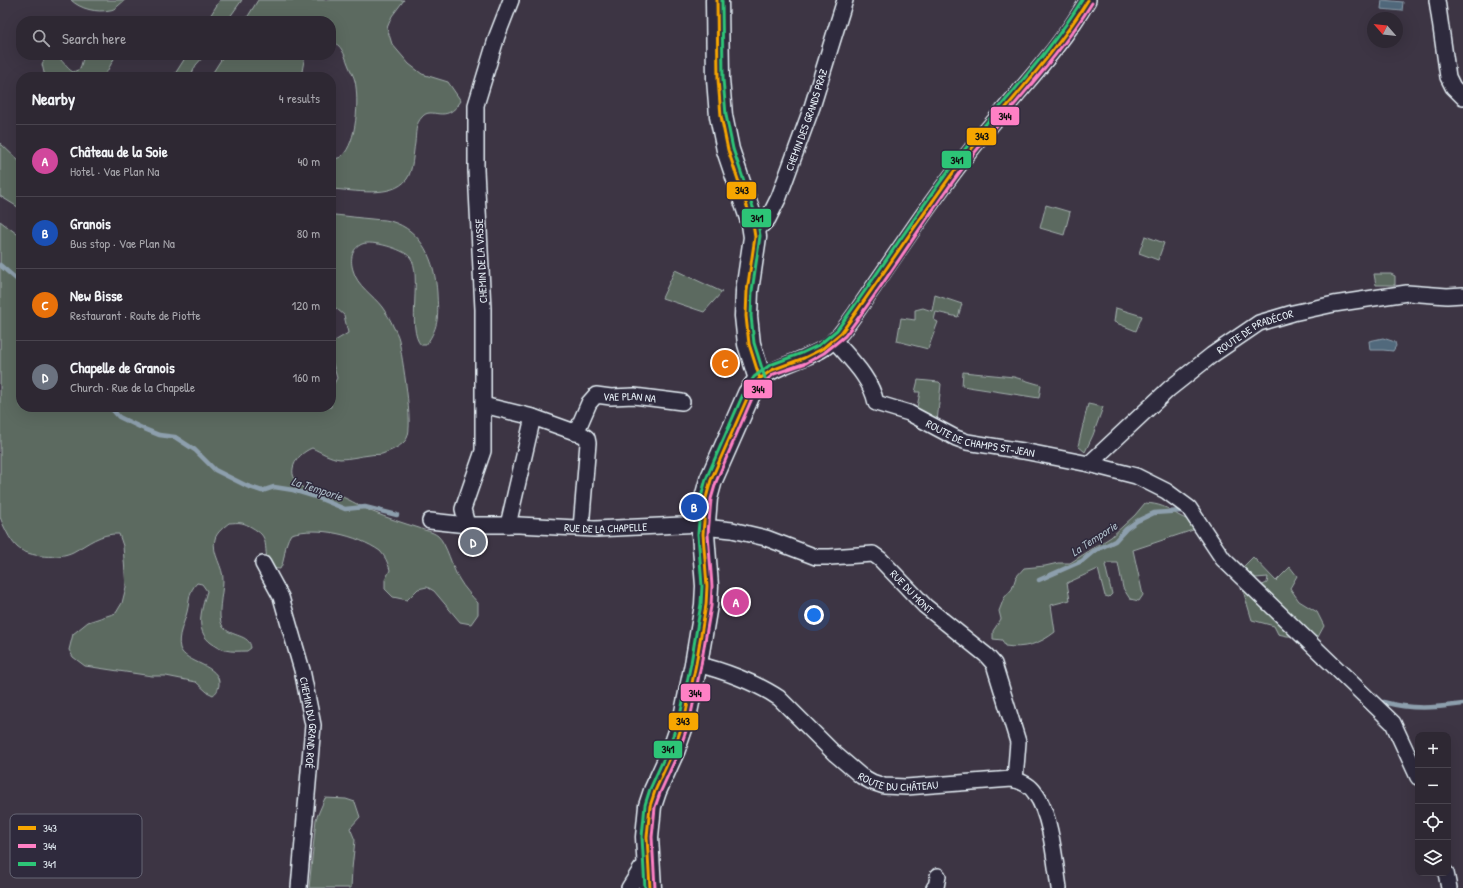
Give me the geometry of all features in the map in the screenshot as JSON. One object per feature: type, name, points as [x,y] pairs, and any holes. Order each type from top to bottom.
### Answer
[{"type":"street","name":"CHEMIN DE LA VASSE","points":[[467,525],[463,509],[483,451],[483,309],[476,170],[476,105],[511,0]]},
{"type":"street","points":[[717,0],[718,79],[721,116],[728,150],[754,231],[754,246],[748,281],[746,316],[752,354],[760,379]]},
{"type":"street","name":"CHEMIN DES GRANDS PRAZ","points":[[754,231],[768,219],[779,197],[812,107],[845,0]]},
{"type":"street","points":[[650,888],[647,837],[650,806],[655,791],[671,758],[680,732],[696,664],[707,594],[703,526],[709,483],[749,394],[760,379],[772,370],[804,358],[822,349],[834,340],[856,314],[967,155],[1000,113],[1054,50],[1088,0]]},
{"type":"street","points":[[1437,0],[1448,77],[1453,87],[1463,97]]},
{"type":"street","name":"ROUTE DE PRADÉCOR","points":[[1089,464],[1169,389],[1212,355],[1259,323],[1293,313],[1334,304],[1406,293],[1447,296],[1463,295]]},
{"type":"street","name":"ROUTE DE CHAMPS ST-JEAN","points":[[834,340],[866,379],[874,395],[876,403],[909,412],[967,442],[1089,464],[1136,476],[1166,491],[1189,508],[1223,559],[1393,723],[1415,771]]},
{"type":"street","name":"VAE PLAN NA","points":[[576,433],[588,403],[596,395],[611,397],[634,396],[682,402]]},
{"type":"street","points":[[483,405],[533,417],[586,437],[588,443],[581,528]]},
{"type":"street","points":[[508,525],[533,417]]},
{"type":"street","name":"RUE DE LA CHAPELLE","points":[[430,521],[467,525],[581,528],[703,526]]},
{"type":"street","name":"RUE DU MONT","points":[[703,526],[732,530],[766,538],[816,556],[830,557],[870,554],[880,559],[925,606],[986,655],[994,664],[1018,742],[1015,780]]},
{"type":"street","name":"CHEMIN DU GRAND ROÉ","points":[[263,564],[282,597],[302,670],[313,725],[299,888]]},
{"type":"street","name":"ROUTE DU CHÂTEAU","points":[[696,664],[725,672],[770,692],[854,771],[872,782],[889,787],[906,787],[1015,780]]},
{"type":"street","points":[[1015,780],[1022,781],[1031,788],[1035,792],[1041,804],[1048,825],[1059,888]]},
{"type":"street","points":[[630,888],[641,869],[648,865]]},
{"type":"street","points":[[1447,876],[1449,888]]},
{"type":"green space","points":[[71,0],[125,0],[112,10],[100,11],[89,10],[79,6]]},
{"type":"green space","points":[[220,0],[242,0],[231,16],[210,16]]},
{"type":"green space","points":[[258,0],[404,0],[392,16],[387,28],[392,44],[409,64],[422,74],[448,82],[461,101],[450,112],[444,114],[430,113],[422,117],[416,129],[409,175],[400,185],[392,189],[372,192],[336,190],[336,159],[342,156],[347,150],[351,141],[356,120],[357,99],[354,77],[342,50],[336,44],[336,16],[248,16]]},
{"type":"green space","points":[[44,60],[61,60],[73,72],[44,72],[42,64]]},
{"type":"green space","points":[[83,60],[113,60],[107,72],[73,72],[80,69]]},
{"type":"green space","points":[[184,60],[200,60],[192,72],[176,72]]},
{"type":"green space","points":[[221,60],[304,60],[302,72],[213,72]]},
{"type":"green space","points":[[0,143],[16,158],[16,206],[0,196]]},
{"type":"green space","points":[[1046,205],[1070,212],[1064,235],[1040,228]]},
{"type":"green space","points":[[336,215],[390,221],[401,225],[411,232],[425,249],[430,259],[436,281],[438,308],[437,320],[434,332],[426,345],[421,345],[417,338],[415,327],[415,275],[414,264],[410,257],[394,248],[373,243],[358,246],[352,255],[352,266],[355,276],[362,286],[382,307],[399,338],[408,406],[409,431],[407,438],[399,446],[382,454],[348,459],[340,459],[326,455],[312,448],[301,455],[297,460],[294,465],[294,476],[297,482],[305,489],[328,492],[337,495],[378,514],[436,534],[447,550],[459,579],[478,603],[478,614],[471,624],[460,622],[434,591],[427,587],[418,589],[407,600],[393,597],[385,589],[385,580],[390,570],[385,557],[380,551],[360,540],[349,536],[325,532],[313,531],[291,534],[288,539],[280,569],[274,568],[267,561],[264,538],[261,534],[252,527],[244,524],[229,523],[217,534],[214,545],[223,576],[220,617],[223,627],[226,630],[247,640],[250,643],[251,648],[247,651],[223,650],[209,641],[204,635],[201,629],[201,614],[207,591],[202,584],[197,583],[191,593],[179,639],[180,648],[188,658],[209,668],[218,678],[218,690],[213,695],[207,692],[196,682],[166,676],[152,676],[85,666],[73,657],[69,650],[73,634],[88,622],[116,613],[122,603],[126,587],[123,546],[119,534],[112,534],[100,537],[73,552],[60,556],[36,555],[22,551],[14,544],[9,537],[0,517],[0,221],[16,233],[16,412],[336,412],[336,340],[348,333],[344,315],[336,308]]},
{"type":"green space","points":[[1145,236],[1164,243],[1158,260],[1139,253]]},
{"type":"green space","points":[[675,270],[722,292],[704,312],[662,298]]},
{"type":"green space","points":[[1374,274],[1391,274],[1395,276],[1395,285],[1376,285]]},
{"type":"green space","points":[[935,295],[962,304],[958,317],[936,312],[934,320],[938,322],[928,349],[897,341],[901,318],[915,320],[915,310],[923,308],[932,311]]},
{"type":"green space","points":[[1116,308],[1142,316],[1136,331],[1114,322]]},
{"type":"green space","points":[[963,372],[1014,377],[1041,385],[1039,398],[962,386]]},
{"type":"green space","points":[[918,380],[939,382],[941,384],[937,422],[916,412],[920,392],[915,392]]},
{"type":"green space","points":[[1088,404],[1103,407],[1085,452],[1078,446]]},
{"type":"green space","points":[[1145,503],[1155,504],[1166,508],[1188,520],[1196,529],[1133,550],[1143,595],[1139,601],[1130,599],[1123,588],[1118,563],[1108,563],[1105,565],[1112,594],[1109,597],[1105,596],[1098,569],[1067,583],[1070,600],[1051,605],[1055,632],[1044,640],[1032,645],[1012,647],[1005,646],[1002,640],[993,639],[993,631],[1001,619],[999,611],[1004,598],[1012,589],[1016,577],[1024,568],[1058,563],[1070,563],[1111,537],[1135,515]]},
{"type":"green space","points":[[1253,557],[1276,581],[1290,567],[1297,576],[1290,588],[1299,601],[1317,612],[1324,626],[1318,637],[1287,636],[1278,634],[1274,626],[1252,620],[1241,584],[1260,586],[1267,583],[1268,577],[1256,578],[1243,567]]},
{"type":"green space","points":[[325,798],[346,799],[355,802],[360,817],[350,828],[355,840],[351,888],[309,888],[316,819]]},
{"type":"water","points":[[1382,0],[1403,2],[1402,11],[1381,9]]},
{"type":"water","points":[[1383,338],[1395,342],[1396,346],[1393,351],[1370,350],[1369,341]]},
{"type":"waterway","name":"La Temporie","points":[[0,265],[16,279]]},
{"type":"waterway","name":"La Temporie","points":[[114,412],[119,417],[142,428],[159,435],[175,437],[195,450],[215,470],[247,486],[262,491],[274,487],[293,490],[316,497],[345,509],[365,507],[397,515]]},
{"type":"waterway","name":"La Temporie","points":[[1039,580],[1082,561],[1094,551],[1115,541],[1126,529],[1137,521],[1154,513],[1182,511]]},
{"type":"waterway","name":"La Temporie","points":[[1383,702],[1394,705],[1423,708],[1463,704]]},
{"type":"transit line","name":"343","points":[[717,0],[718,79],[721,116],[728,150],[753,224],[755,237],[747,291],[746,316],[749,344],[760,379]]},
{"type":"transit line","name":"341","points":[[722,0],[723,79],[726,115],[733,149],[758,222],[760,236],[752,291],[751,316],[754,343],[765,378]]},
{"type":"transit line","name":"341","points":[[645,888],[642,837],[645,805],[650,789],[669,747],[680,716],[701,604],[702,586],[698,534],[701,497],[706,479],[744,392],[754,377],[770,365],[819,345],[837,330],[942,179],[1054,41],[1082,0]]},
{"type":"transit line","name":"343","points":[[650,888],[647,837],[650,806],[655,791],[674,749],[685,717],[706,605],[707,586],[703,534],[706,498],[711,480],[749,394],[758,380],[772,370],[804,358],[822,349],[841,333],[930,204],[961,162],[1059,43],[1088,0]]},
{"type":"transit line","name":"344","points":[[655,888],[652,837],[655,807],[679,751],[690,719],[711,606],[712,586],[708,534],[711,499],[716,482],[753,396],[762,384],[774,374],[806,363],[824,353],[845,336],[876,294],[965,165],[1063,45],[1092,3]]},
{"type":"place","name":"New Bisse","points":[[725,363]]},
{"type":"place","name":"Granois","points":[[694,507]]},
{"type":"place","name":"Chapelle de Granois","points":[[473,542]]},
{"type":"place","name":"Château de la Soie","points":[[736,602]]}]
